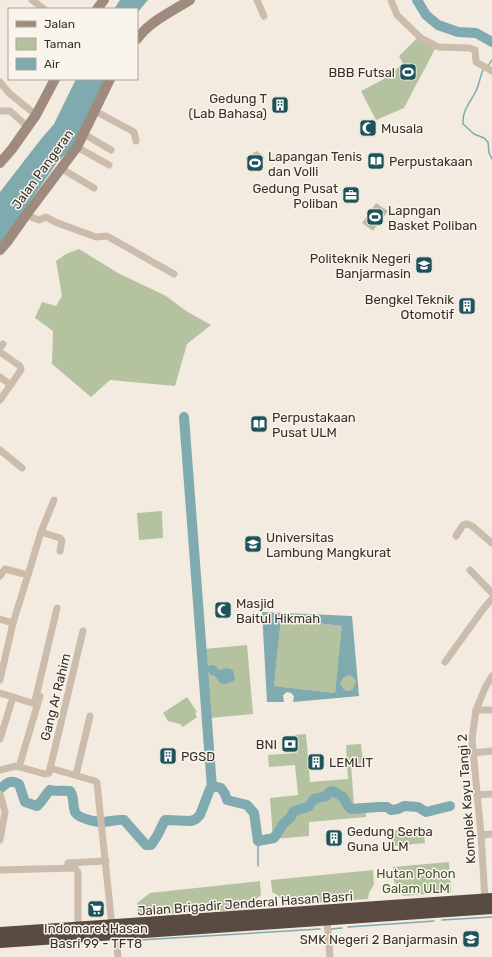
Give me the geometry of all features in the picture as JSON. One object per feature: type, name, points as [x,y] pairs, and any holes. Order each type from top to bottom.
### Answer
[{"type":"highway","name":"Jalan Brigadir Jenderal Hasan Basri","points":[[0,934],[28,936],[327,920],[490,902]]},
{"type":"highway","name":"Jalan Brigadir Jenderal Hasan Basri","points":[[0,942],[78,928],[114,931],[490,902]]},
{"type":"street","points":[[32,0],[42,5]]},
{"type":"street","points":[[98,8],[104,0]]},
{"type":"street","points":[[138,38],[156,20],[166,16],[190,0]]},
{"type":"street","points":[[257,0],[264,16]]},
{"type":"street","points":[[391,0],[397,15],[421,38],[438,47],[469,48],[475,50],[476,62],[488,69]]},
{"type":"street","points":[[0,163],[36,115],[54,80]]},
{"type":"street","name":"Jalan Pangeran","points":[[0,250],[77,147],[110,80]]},
{"type":"street","points":[[0,82],[9,93],[36,115]]},
{"type":"street","points":[[0,111],[10,111],[28,127]]},
{"type":"street","points":[[95,112],[134,132],[136,141]]},
{"type":"street","points":[[84,134],[111,150]]},
{"type":"street","points":[[77,147],[110,165]]},
{"type":"street","points":[[62,169],[94,188]]},
{"type":"street","points":[[26,215],[39,220],[46,217],[55,222],[96,237],[107,236],[174,274]]},
{"type":"street","points":[[0,352],[21,368],[0,400]]},
{"type":"street","points":[[0,378],[11,385]]},
{"type":"street","points":[[0,450],[22,468]]},
{"type":"street","points":[[0,680],[13,623],[41,532],[54,500]]},
{"type":"street","points":[[456,536],[463,525],[467,524],[472,526],[492,543]]},
{"type":"street","points":[[41,532],[60,538],[62,541],[60,551]]},
{"type":"street","points":[[0,576],[5,569],[28,575]]},
{"type":"street","points":[[470,570],[492,593]]},
{"type":"street","points":[[445,662],[492,599]]},
{"type":"street","points":[[0,693],[35,702],[57,608]]},
{"type":"street","points":[[0,619],[13,623]]},
{"type":"street","name":"Gang Ar Rahim","points":[[50,768],[83,632]]},
{"type":"street","points":[[20,768],[53,646]]},
{"type":"street","name":"Komplek Kayu Tangi 2","points":[[490,902],[481,835],[472,739],[476,710],[485,688],[492,676]]},
{"type":"street","points":[[0,739],[13,697]]},
{"type":"street","points":[[476,710],[492,710]]},
{"type":"street","points":[[76,775],[90,716]]},
{"type":"street","points":[[473,753],[492,751]]},
{"type":"street","points":[[0,770],[16,766],[49,774],[50,768],[95,781],[98,786],[118,957]]},
{"type":"street","points":[[0,794],[5,808],[0,840]]},
{"type":"street","points":[[477,795],[492,794]]},
{"type":"street","points":[[481,835],[492,834]]},
{"type":"street","points":[[0,866],[106,861]]},
{"type":"street","points":[[0,870],[75,867],[78,872],[78,928]]},
{"type":"street","points":[[327,920],[330,957]]},
{"type":"green space","name":"BBB Futsal","points":[[417,38],[435,49],[404,108],[376,120],[361,91],[382,80],[403,64],[399,56]]},
{"type":"green space","name":"Lapangan Tenis dan Volli","points":[[257,151],[264,157],[255,168],[245,158]]},
{"type":"green space","name":"Lapngan Basket Poliban","points":[[376,203],[388,211],[373,231],[362,223]]},
{"type":"green space","points":[[79,249],[118,273],[166,296],[186,311],[211,325],[187,344],[175,386],[110,380],[91,397],[52,364],[53,331],[35,318],[42,302],[56,306],[62,296],[56,261],[66,254]]},
{"type":"green space","points":[[162,511],[163,538],[139,540],[137,513]]},
{"type":"green space","points":[[281,619],[343,626],[335,693],[274,686]]},
{"type":"green space","points":[[247,645],[253,714],[210,718],[204,649]]},
{"type":"green space","points":[[348,675],[355,680],[356,683],[351,690],[348,691],[341,686],[340,683],[345,676]]},
{"type":"green space","points":[[187,697],[197,712],[195,713],[197,717],[183,727],[180,724],[168,721],[163,713]]},
{"type":"green space","points":[[306,734],[310,782],[348,779],[346,745],[361,744],[363,763],[351,765],[354,804],[365,803],[366,817],[309,822],[309,836],[273,839],[270,798],[298,795],[295,765],[269,767],[268,755],[297,753],[295,735]]},
{"type":"green space","points":[[423,827],[425,843],[393,846],[391,831]]},
{"type":"green space","name":"Hutan Pohon Galam ULM","points":[[449,862],[451,892],[403,896],[401,889],[394,882],[393,867]]},
{"type":"green space","points":[[373,870],[374,884],[369,893],[368,899],[283,905],[279,896],[272,892],[271,880]]},
{"type":"green space","points":[[260,881],[261,895],[255,900],[252,909],[138,916],[137,903],[150,893]]},
{"type":"water","points":[[120,0],[148,0],[138,12],[138,8],[115,8]]},
{"type":"water","points":[[76,80],[107,80],[71,148],[56,164],[0,245],[0,192],[54,124]]},
{"type":"water","points":[[262,612],[352,616],[359,696],[293,702],[294,696],[287,692],[283,695],[284,702],[267,702]],"holes":[[[281,619],[342,626],[335,693],[274,686]],[[349,675],[353,677],[356,682],[353,689],[349,691],[344,690],[340,683],[344,677]]]},
{"type":"water","points":[[211,665],[215,666],[219,670],[227,668],[233,670],[235,680],[226,684],[220,683],[215,676],[206,671],[205,667]]},
{"type":"waterway","points":[[417,0],[426,15],[438,25],[458,32],[476,33],[492,42]]},
{"type":"waterway","points":[[488,66],[492,60]]},
{"type":"waterway","points":[[483,70],[477,89],[465,111],[463,124],[474,134],[484,138],[488,142],[489,153],[492,159]]},
{"type":"waterway","points":[[184,417],[212,788]]},
{"type":"waterway","points":[[0,789],[9,782],[19,784],[25,802],[37,806],[50,790],[70,791],[75,812],[79,816],[99,822],[124,820],[146,845],[151,845],[165,820],[191,821],[196,819],[200,815],[210,789],[213,786],[221,788],[227,800],[247,805],[254,813],[258,841],[274,838],[294,811],[308,807],[314,799],[326,796],[329,792],[333,791],[343,797],[351,809],[387,807],[391,810],[404,806],[418,807],[426,812],[450,806]]},
{"type":"waterway","points":[[258,841],[258,866]]},
{"type":"waterway","points":[[442,920],[492,917]]},
{"type":"waterway","points":[[348,927],[434,921]]},
{"type":"waterway","points":[[331,929],[342,928]]},
{"type":"waterway","points":[[123,941],[320,929]]},
{"type":"place","name":"BBB Futsal","points":[[408,72]]},
{"type":"place","name":"Gedung T (Lab Bahasa)","points":[[280,105]]},
{"type":"place","name":"Musala","points":[[368,128]]},
{"type":"place","name":"Perpustakaan","points":[[376,161]]},
{"type":"place","name":"Lapangan Tenis dan Volli","points":[[255,163]]},
{"type":"place","name":"Gedung Pusat Poliban","points":[[351,195]]},
{"type":"place","name":"Lapngan Basket Poliban","points":[[375,217]]},
{"type":"place","name":"Politeknik Negeri Banjarmasin","points":[[424,265]]},
{"type":"place","name":"Bengkel Teknik Otomotif","points":[[467,306]]},
{"type":"place","name":"Perpustakaan Pusat ULM","points":[[259,424]]},
{"type":"place","name":"Universitas Lambung Mangkurat","points":[[253,544]]},
{"type":"place","name":"Masjid Baitul Hikmah","points":[[223,610]]},
{"type":"place","name":"BNI","points":[[290,744]]},
{"type":"place","name":"PGSD","points":[[168,756]]},
{"type":"place","name":"LEMLIT","points":[[316,762]]},
{"type":"place","name":"Gedung Serba Guna ULM","points":[[334,838]]},
{"type":"place","name":"Indomaret Hasan Basri 99 - TFT8","points":[[96,909]]},
{"type":"place","name":"SMK Negeri 2 Banjarmasin","points":[[471,939]]}]
